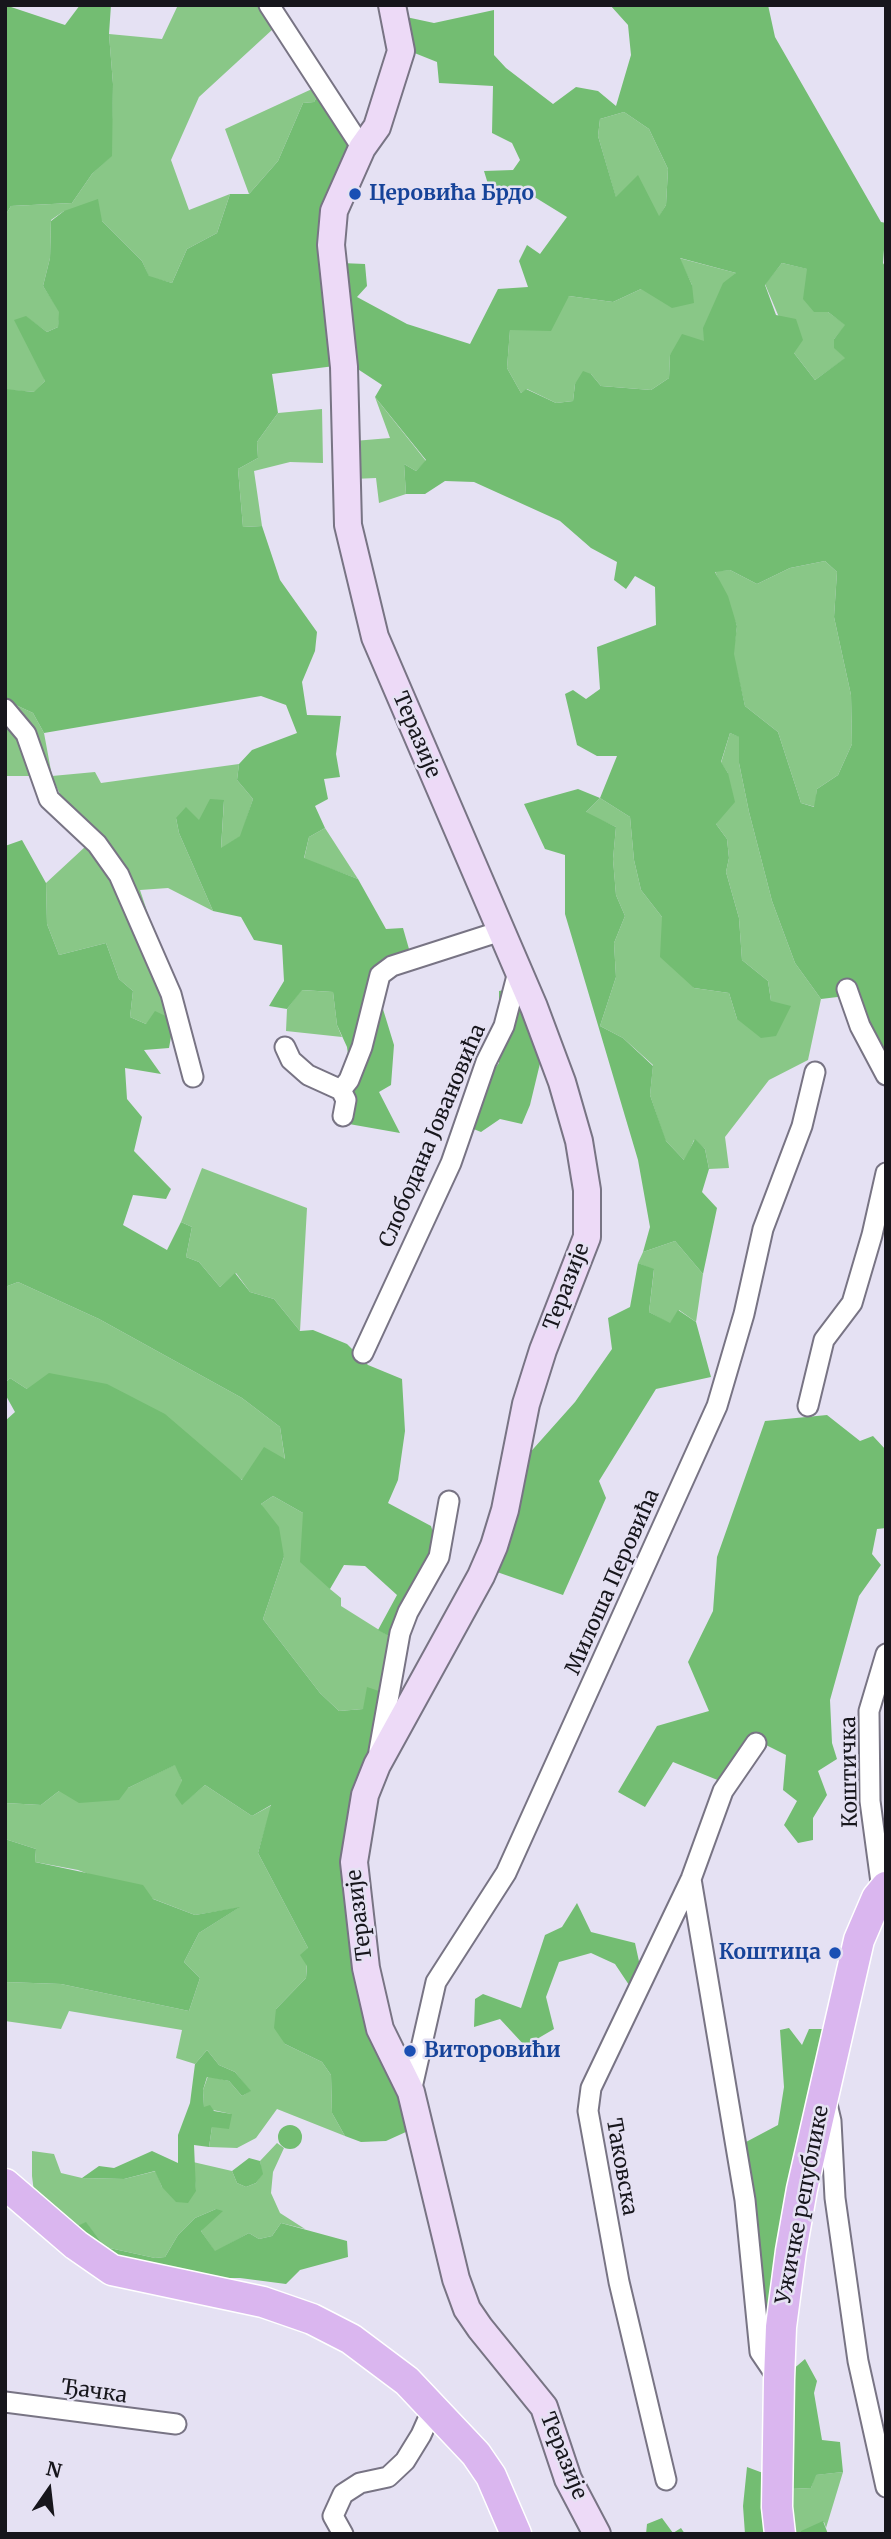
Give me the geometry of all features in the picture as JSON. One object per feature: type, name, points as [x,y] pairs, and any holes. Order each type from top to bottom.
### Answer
[{"type":"main road","name":"Ужичке републике","points":[[780,2534],[777,2507],[781,2327],[791,2251],[859,1940],[884,1889]]},
{"type":"main road","points":[[5,2185],[102,2264],[125,2274],[237,2295],[313,2319],[351,2339],[390,2367],[484,2463],[516,2534]]},
{"type":"street","points":[[269,5],[362,148]]},
{"type":"street","name":"Теразије","points":[[392,5],[401,51],[377,127],[362,148],[334,211],[331,245],[344,367],[348,525],[375,637],[562,1082],[579,1141],[587,1190],[587,1237],[526,1404],[505,1510],[494,1546],[481,1576],[377,1765],[365,1795],[354,1862],[358,1914],[380,2029],[411,2092],[440,2219],[467,2309],[544,2407],[568,2479],[597,2534]]},
{"type":"street","points":[[5,709],[26,734],[49,799],[105,853],[119,875],[171,994],[193,1077]]},
{"type":"street","points":[[341,1090],[349,1080],[362,1047],[380,975],[392,966],[500,931]]},
{"type":"street","name":"Слободана Јовановића","points":[[363,1353],[451,1163],[486,1062],[504,1026],[518,972]]},
{"type":"street","points":[[847,989],[860,1026],[886,1075]]},
{"type":"street","points":[[285,1047],[291,1060],[308,1075],[341,1090],[346,1100],[343,1116]]},
{"type":"street","name":"Милоша Перовића","points":[[411,2092],[436,1982],[506,1873],[717,1406],[744,1314],[763,1229],[802,1126],[814,1072]]},
{"type":"street","points":[[808,1406],[824,1340],[852,1303],[872,1235],[886,1173]]},
{"type":"street","points":[[377,1765],[400,1633],[408,1612],[439,1557],[449,1501]]},
{"type":"street","name":"Коштичка","points":[[884,1889],[870,1801],[869,1711],[886,1654]]},
{"type":"street","name":"Таковска","points":[[666,2480],[619,2282],[589,2112],[591,2088],[691,1879],[723,1791],[756,1742]]},
{"type":"street","name":"Таковска","points":[[691,1879],[745,2200],[760,2352],[779,2380]]},
{"type":"street","points":[[823,2098],[830,2110],[835,2198],[858,2361],[886,2487]]},
{"type":"street","name":"Ђачка","points":[[5,2402],[176,2424]]},
{"type":"street","points":[[343,2534],[333,2516],[343,2494],[359,2483],[388,2477],[421,2435],[433,2408]]},
{"type":"green space","points":[[5,5],[65,25],[80,5],[111,5],[109,34],[113,84],[112,156],[92,174],[72,203],[11,206],[5,216]]},
{"type":"green space","points":[[178,5],[260,5],[273,29],[199,97],[171,160],[189,210],[230,194],[217,233],[187,249],[172,283],[149,277],[142,261],[102,221],[64,211],[51,220],[50,258],[43,286],[60,312],[58,327],[47,332],[26,317],[45,381],[35,392],[7,390],[5,216],[11,206],[72,203],[92,174],[111,156],[113,84],[109,34],[162,39]]},
{"type":"green space","points":[[610,5],[768,5],[775,37],[881,222],[886,223],[883,263],[886,268],[886,1053],[879,1053],[854,995],[821,999],[795,963],[772,901],[749,812],[739,763],[739,737],[730,733],[721,762],[728,773],[735,802],[716,824],[727,839],[729,858],[726,872],[739,918],[742,960],[768,981],[771,1001],[791,1006],[776,1036],[761,1038],[737,1019],[729,993],[694,988],[660,957],[662,917],[641,890],[634,860],[630,817],[600,798],[617,756],[597,756],[577,745],[565,694],[573,690],[586,699],[600,689],[597,647],[656,625],[655,587],[635,576],[626,589],[614,580],[617,562],[591,548],[560,521],[474,482],[445,481],[425,494],[406,494],[404,464],[416,471],[426,460],[375,397],[382,385],[350,364],[272,374],[278,413],[257,442],[258,458],[238,469],[243,527],[262,526],[280,580],[317,632],[315,651],[302,682],[307,715],[341,716],[336,754],[340,777],[324,779],[328,799],[315,806],[325,828],[309,837],[304,858],[358,879],[386,929],[403,928],[411,956],[371,970],[394,1045],[391,1085],[379,1092],[400,1133],[349,1124],[353,1091],[347,1047],[337,1025],[333,992],[302,990],[287,1009],[269,1006],[284,981],[282,945],[254,940],[241,917],[213,911],[179,833],[176,818],[186,807],[199,820],[210,799],[224,800],[221,848],[240,836],[253,799],[237,780],[239,764],[252,750],[297,733],[286,705],[261,696],[44,733],[33,713],[5,700],[5,389],[34,392],[45,381],[14,320],[26,316],[47,332],[58,327],[59,312],[43,286],[50,258],[51,221],[64,211],[98,199],[102,221],[142,261],[149,276],[172,283],[187,249],[217,233],[230,194],[249,194],[278,161],[303,103],[314,102],[325,83],[360,134],[345,174],[341,263],[365,264],[367,286],[357,297],[407,324],[470,344],[498,289],[528,287],[519,261],[527,245],[540,254],[567,217],[528,193],[491,194],[484,171],[513,170],[520,160],[512,143],[492,133],[493,86],[439,83],[437,62],[412,52],[406,17],[434,23],[494,10],[494,55],[506,68],[553,104],[576,87],[598,91],[616,106],[631,55],[628,25]],"holes":[[[624,112],[649,129],[668,169],[666,205],[659,216],[638,175],[616,197],[598,136],[600,119]],[[680,258],[736,273],[723,283],[703,328],[704,341],[682,334],[670,355],[669,378],[651,390],[601,386],[591,374],[583,371],[575,384],[573,401],[556,403],[526,389],[521,393],[507,368],[510,330],[551,331],[569,296],[613,302],[641,289],[672,308],[694,303],[692,285]],[[782,263],[807,269],[803,299],[814,312],[828,312],[845,325],[834,339],[834,348],[845,358],[815,380],[794,353],[803,340],[796,319],[776,315],[765,285]],[[825,561],[837,572],[834,617],[851,695],[852,744],[838,775],[817,789],[814,807],[801,803],[778,732],[745,706],[734,654],[737,626],[728,596],[715,572],[730,570],[757,584],[790,568]]]},
{"type":"green space","points":[[325,83],[314,102],[303,103],[278,161],[249,194],[225,129]]},
{"type":"green space","points":[[624,112],[649,129],[668,169],[666,205],[659,217],[616,198],[598,136],[600,119]]},
{"type":"green space","points":[[679,258],[736,273],[704,341],[670,355],[669,378],[651,390],[601,386],[591,374],[575,384],[573,401],[556,403],[527,389],[521,393],[507,368],[510,329],[569,296],[613,302],[641,289],[692,285]]},
{"type":"green space","points":[[782,263],[808,269],[828,312],[846,325],[834,339],[835,348],[846,358],[815,380],[794,353],[765,284]]},
{"type":"green space","points":[[375,397],[426,461],[416,471],[404,464],[406,494],[379,503],[376,478],[353,479],[354,441],[390,438]]},
{"type":"green space","points":[[322,409],[323,463],[290,462],[254,471],[262,526],[243,527],[238,469],[258,458],[257,442],[278,413]]},
{"type":"green space","points":[[825,561],[837,572],[834,617],[851,695],[852,744],[838,775],[817,789],[815,807],[801,803],[778,732],[745,706],[733,654],[737,626],[715,571],[730,570],[757,584],[790,568]]},
{"type":"green space","points":[[5,700],[33,713],[44,733],[52,776],[95,772],[101,783],[239,764],[237,780],[253,799],[241,836],[221,849],[224,801],[199,821],[176,818],[179,833],[213,911],[168,888],[140,890],[179,1007],[174,1020],[146,1024],[130,1017],[133,991],[119,979],[106,943],[59,955],[47,924],[46,883],[86,846],[51,776],[5,776]]},
{"type":"green space","points":[[730,733],[740,737],[739,763],[772,901],[795,963],[821,999],[808,1060],[769,1080],[725,1137],[729,1168],[709,1169],[705,1149],[694,1140],[685,1161],[665,1140],[650,1095],[653,1065],[623,1038],[600,1026],[616,977],[614,943],[625,916],[616,895],[613,859],[616,827],[585,813],[600,798],[630,817],[634,860],[641,890],[662,917],[694,988],[729,993],[737,1019],[771,1001],[768,981],[742,960],[739,918],[726,872],[729,858],[727,839],[716,824],[728,773],[721,763]]},
{"type":"green space","points":[[578,789],[600,798],[586,812],[616,827],[613,859],[616,895],[625,916],[614,943],[616,977],[600,1026],[623,1038],[653,1066],[650,1095],[666,1141],[684,1160],[695,1139],[705,1149],[709,1169],[702,1192],[717,1208],[703,1274],[675,1241],[643,1252],[650,1227],[638,1160],[565,914],[565,855],[545,849],[524,804]]},
{"type":"green space","points":[[325,828],[358,879],[304,859],[309,837]]},
{"type":"green space","points":[[22,840],[46,883],[47,924],[59,955],[106,943],[119,979],[133,991],[130,1017],[146,1024],[155,1011],[174,1020],[169,1048],[144,1050],[161,1074],[125,1068],[127,1099],[142,1117],[134,1151],[171,1189],[166,1199],[133,1195],[123,1225],[167,1250],[181,1222],[192,1227],[186,1257],[199,1262],[220,1287],[235,1273],[250,1292],[274,1299],[300,1331],[313,1330],[347,1344],[368,1365],[402,1379],[405,1431],[398,1480],[388,1503],[431,1526],[437,1544],[392,1638],[378,1630],[397,1595],[365,1566],[344,1565],[330,1589],[300,1562],[303,1513],[273,1496],[261,1504],[279,1527],[284,1557],[263,1619],[320,1693],[339,1711],[363,1709],[367,1687],[382,1692],[353,1875],[408,2131],[386,2141],[361,2142],[345,2136],[332,2113],[331,2075],[322,2062],[285,2044],[274,2028],[276,2009],[306,1978],[307,1966],[300,1955],[308,1948],[258,1853],[271,1805],[252,1816],[205,1785],[182,1805],[175,1795],[182,1781],[175,1765],[128,1788],[119,1800],[79,1803],[59,1791],[41,1805],[5,1803],[5,1421],[15,1412],[5,1394],[5,1383],[10,1378],[27,1389],[49,1373],[107,1384],[165,1414],[242,1480],[264,1447],[285,1459],[280,1427],[242,1398],[99,1319],[18,1282],[5,1287],[5,846]]},
{"type":"green space","points":[[521,987],[543,1051],[530,1105],[522,1124],[500,1119],[481,1132],[471,1128],[484,1083],[499,1063],[499,991]]},
{"type":"green space","points":[[301,990],[333,992],[337,1025],[342,1037],[286,1031],[287,1009]]},
{"type":"green space","points":[[202,1168],[307,1208],[300,1331],[274,1299],[250,1292],[236,1273],[220,1287],[199,1262],[186,1257],[192,1227],[181,1222]]},
{"type":"green space","points":[[675,1241],[703,1274],[696,1322],[679,1310],[670,1324],[649,1312],[654,1270],[638,1263],[643,1252]]},
{"type":"green space","points":[[638,1263],[654,1269],[649,1312],[670,1323],[678,1310],[696,1322],[711,1377],[656,1389],[599,1481],[606,1498],[563,1595],[497,1572],[526,1457],[575,1402],[612,1349],[608,1318],[630,1307]]},
{"type":"green space","points":[[18,1282],[99,1319],[242,1398],[280,1427],[285,1460],[243,1480],[27,1389],[10,1378],[5,1383],[5,1287]]},
{"type":"green space","points":[[827,1415],[860,1441],[873,1436],[886,1450],[886,1528],[877,1529],[872,1554],[881,1565],[859,1596],[830,1700],[832,1743],[837,1759],[818,1771],[827,1795],[813,1818],[813,1840],[798,1843],[784,1825],[797,1801],[783,1790],[786,1755],[766,1745],[741,1749],[720,1781],[673,1762],[645,1807],[618,1792],[657,1726],[709,1711],[688,1662],[713,1611],[717,1557],[765,1421]]},
{"type":"green space","points":[[273,1496],[303,1513],[330,1589],[341,1598],[341,1606],[392,1638],[382,1692],[363,1709],[339,1711],[320,1693],[263,1619],[284,1557],[261,1504]]},
{"type":"green space","points":[[176,1764],[182,1781],[182,1804],[205,1785],[252,1816],[272,1805],[258,1853],[308,1948],[306,1978],[276,2009],[285,2044],[322,2062],[331,2075],[332,2113],[345,2136],[277,2109],[256,2138],[237,2148],[209,2147],[212,2127],[231,2114],[204,2108],[203,2090],[208,2076],[229,2081],[242,2096],[250,2091],[235,2072],[219,2065],[207,2050],[195,2064],[176,2058],[182,2030],[69,2011],[61,2029],[5,2021],[5,1982],[61,1984],[189,2011],[200,1978],[184,1962],[199,1933],[238,1908],[195,1915],[78,1870],[35,1862],[36,1849],[5,1839],[5,1803],[41,1805],[59,1791],[128,1788]]},
{"type":"green space","points":[[5,1839],[36,1849],[35,1862],[143,1885],[153,1899],[195,1915],[240,1907],[199,1933],[184,1962],[200,1978],[189,2011],[61,1984],[5,1982]]},
{"type":"green space","points":[[577,1903],[591,1932],[635,1943],[640,1966],[629,1985],[615,1964],[591,1953],[559,1962],[546,1997],[554,2029],[525,2046],[500,2019],[474,2027],[475,1999],[483,1994],[521,2008],[545,1935],[562,1927]]},
{"type":"green space","points":[[789,2028],[802,2045],[809,2029],[828,2029],[794,2155],[780,2235],[769,2334],[746,2142],[778,2125],[784,2087],[780,2030]]},
{"type":"green space","points":[[207,2050],[219,2065],[235,2072],[251,2091],[242,2096],[229,2081],[207,2077],[203,2090],[204,2107],[210,2105],[214,2111],[232,2114],[229,2129],[212,2127],[209,2147],[194,2145],[196,2191],[188,2203],[176,2202],[162,2187],[155,2171],[124,2179],[82,2178],[99,2166],[114,2168],[152,2151],[178,2163],[178,2135],[190,2103],[195,2064]]},
{"type":"green space","points":[[290,2125],[299,2128],[302,2137],[299,2146],[290,2149],[281,2146],[278,2137],[281,2128]]},
{"type":"green space","points":[[277,2143],[284,2148],[273,2172],[271,2193],[280,2213],[305,2229],[281,2223],[272,2236],[259,2239],[249,2233],[215,2252],[201,2231],[216,2209],[195,2218],[178,2235],[165,2257],[155,2258],[105,2247],[86,2223],[75,2227],[34,2192],[32,2151],[54,2154],[61,2173],[82,2178],[124,2179],[156,2171],[162,2187],[196,2190],[193,2162],[232,2171],[237,2183],[246,2187],[256,2183],[262,2174],[260,2161]]},
{"type":"green space","points":[[249,2158],[260,2161],[263,2174],[256,2183],[246,2187],[237,2183],[232,2171]]},
{"type":"green space","points":[[216,2209],[223,2211],[201,2231],[215,2251],[249,2233],[259,2239],[272,2236],[281,2223],[347,2241],[348,2257],[300,2270],[286,2284],[240,2278],[197,2278],[120,2264],[75,2227],[86,2222],[105,2247],[155,2258],[165,2257],[178,2235],[195,2218]]},
{"type":"green space","points":[[805,2359],[817,2381],[814,2393],[822,2440],[840,2442],[843,2472],[816,2475],[811,2488],[790,2489],[791,2371]]},
{"type":"green space","points":[[747,2467],[763,2473],[765,2534],[745,2534],[743,2506]]},
{"type":"green space","points":[[843,2472],[826,2528],[824,2522],[800,2534],[790,2534],[790,2489],[811,2488],[815,2475]]},
{"type":"green space","points":[[662,2518],[673,2533],[681,2528],[685,2534],[646,2534],[647,2524]]},
{"type":"green space","points":[[823,2521],[828,2534],[800,2534],[801,2531]]},
{"type":"place","name":"Церовића Брдо","points":[[355,194]]},
{"type":"place","name":"Коштица","points":[[835,1953]]},
{"type":"place","name":"Виторовићи","points":[[410,2051]]}]
